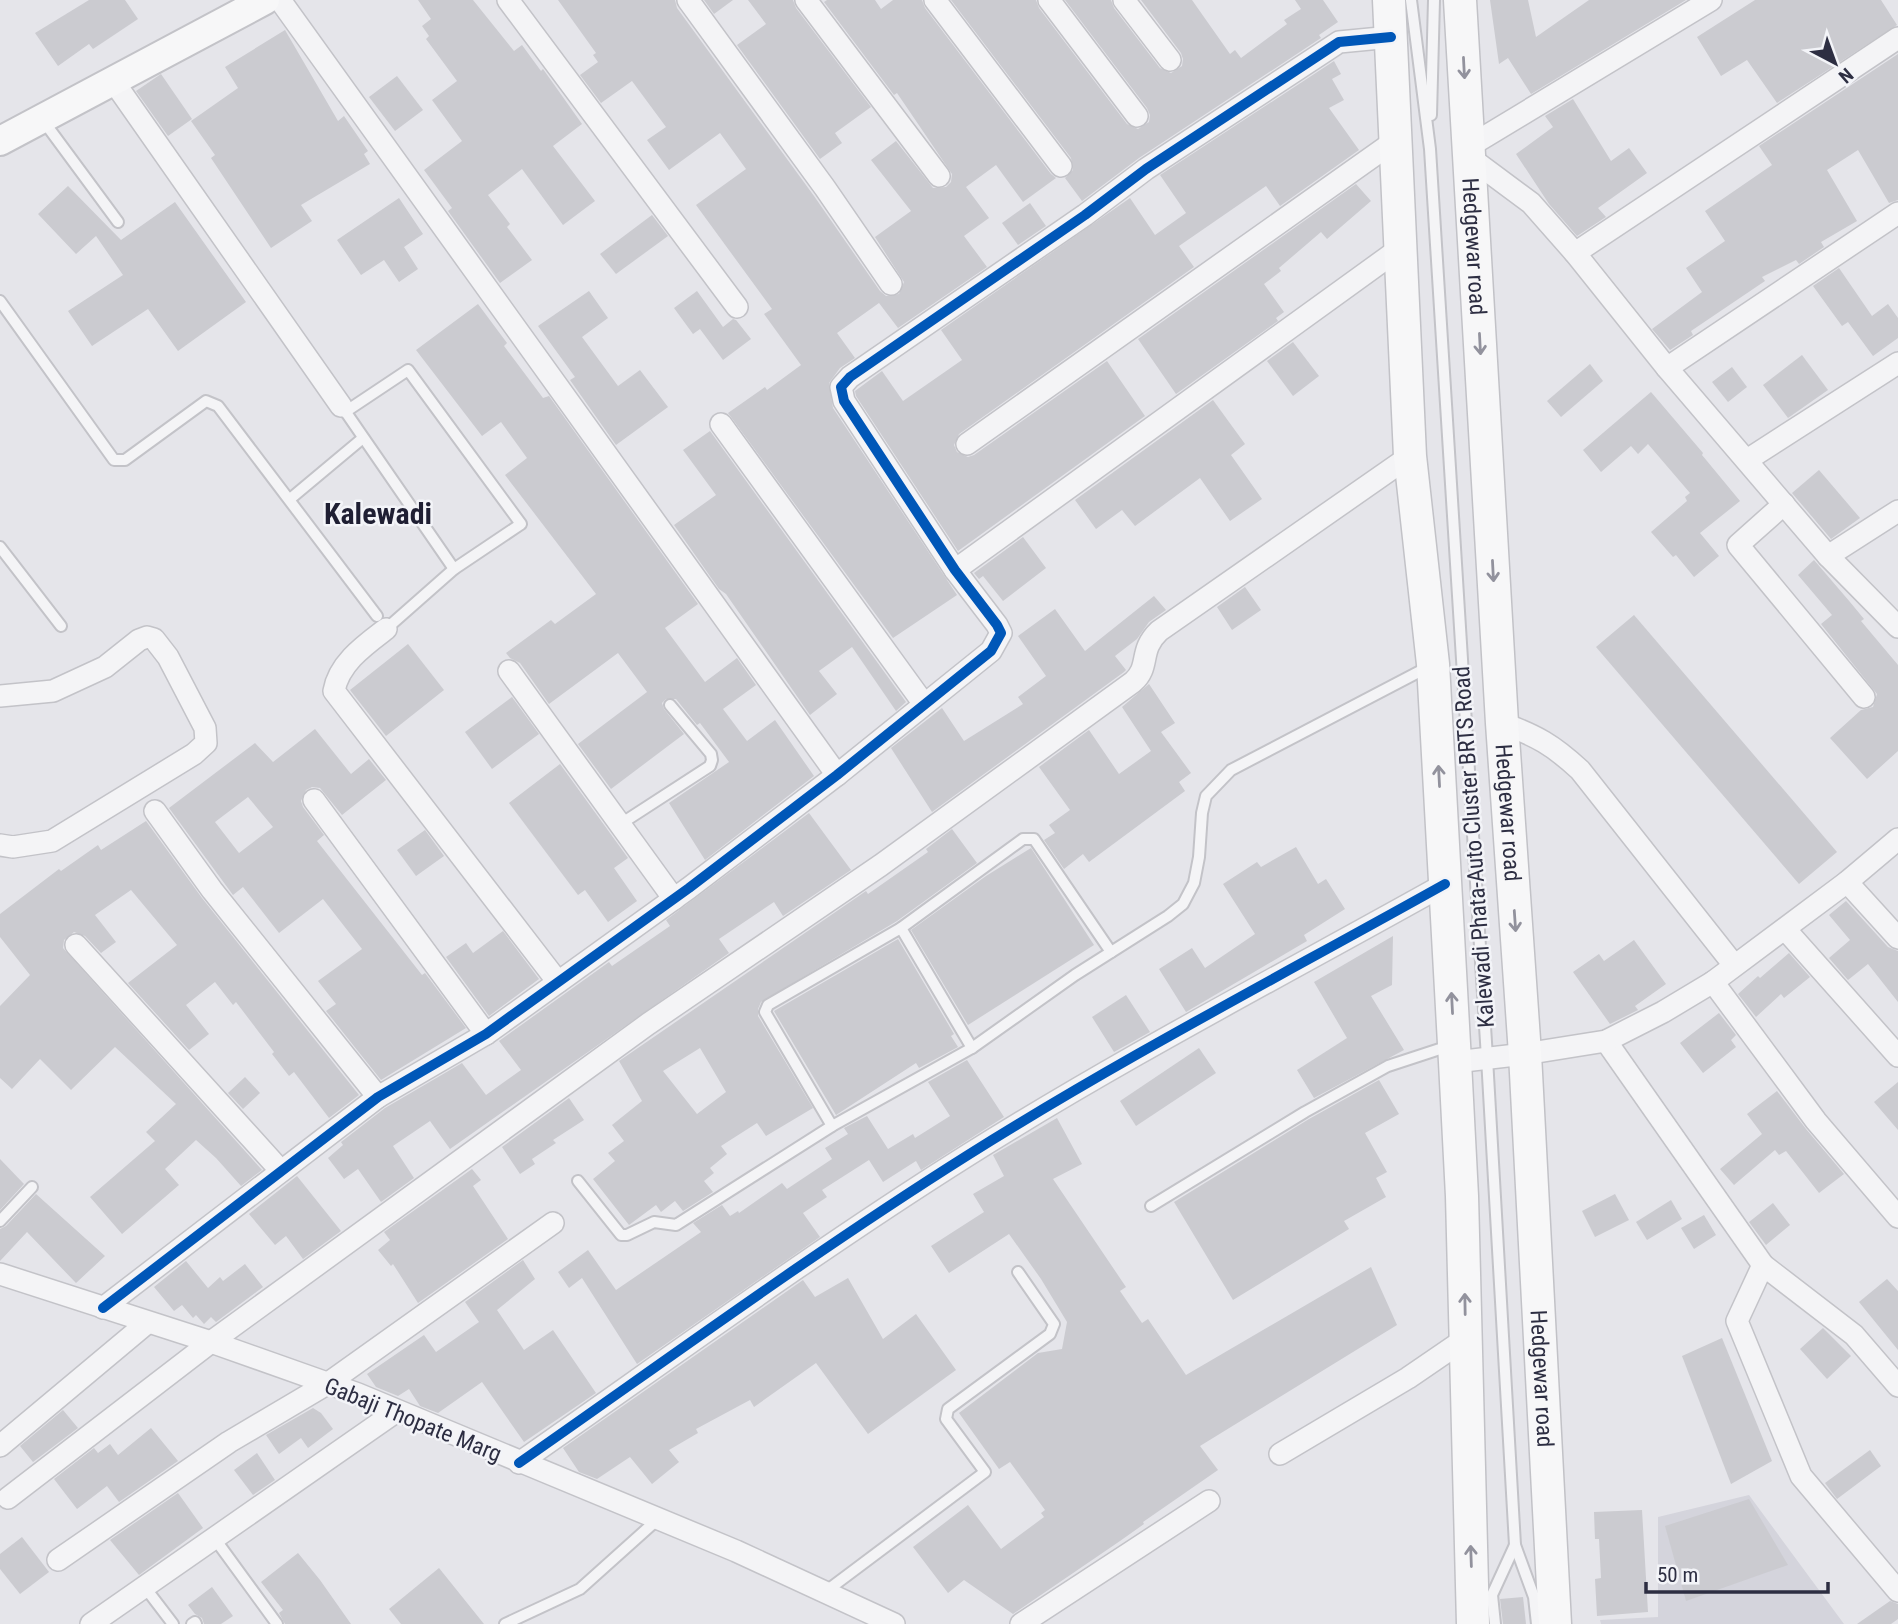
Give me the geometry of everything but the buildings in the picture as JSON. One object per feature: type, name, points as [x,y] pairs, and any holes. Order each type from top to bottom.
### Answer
[{"type":"main road","points":[[0,141],[265,0]]},
{"type":"main road","points":[[1389,0],[1410,456],[1433,664],[1455,1053],[1462,1196],[1473,1624]]},
{"type":"main road","name":"Hedgewar road","points":[[1460,0],[1502,723],[1525,1054],[1555,1624]]},
{"type":"street","points":[[280,0],[837,775]]},
{"type":"street","points":[[508,0],[737,307]]},
{"type":"street","points":[[688,0],[748,80],[891,284]]},
{"type":"street","points":[[806,0],[939,176]]},
{"type":"street","points":[[935,0],[1061,166]]},
{"type":"street","points":[[1049,0],[1137,116]]},
{"type":"street","points":[[1124,0],[1170,60]]},
{"type":"street","points":[[1711,0],[1468,152],[1531,203],[1667,368],[1828,555],[1898,627]]},
{"type":"street","points":[[103,1308],[378,1097],[486,1034],[674,899],[837,775],[991,651],[1002,633],[956,570],[844,401],[841,387],[860,370],[1085,215],[1146,169],[1339,42],[1391,37]]},
{"type":"street","points":[[1574,253],[1898,38]]},
{"type":"street","points":[[114,82],[343,409]]},
{"type":"street","points":[[967,444],[1396,140]]},
{"type":"street","points":[[1667,368],[1898,213]]},
{"type":"street","points":[[956,570],[1399,249]]},
{"type":"street","points":[[1747,460],[1898,363]]},
{"type":"street","points":[[721,424],[924,704]]},
{"type":"street","points":[[8,1499],[211,1342],[648,1024],[881,865],[1133,682],[1144,668],[1145,648],[1159,631],[1410,456]]},
{"type":"street","points":[[1784,504],[1738,545],[1864,697]]},
{"type":"street","points":[[1828,555],[1898,511]]},
{"type":"street","points":[[382,623],[336,678],[334,691],[558,982]]},
{"type":"street","points":[[0,696],[53,691],[105,667],[139,640],[147,637],[154,639],[168,657],[205,728],[206,743],[194,754],[52,841],[13,847],[0,845]]},
{"type":"street","points":[[509,671],[674,899]]},
{"type":"street","points":[[1502,723],[1536,735],[1557,749],[1580,770],[1734,965]]},
{"type":"street","points":[[314,800],[486,1034]]},
{"type":"street","points":[[155,811],[212,890],[378,1097]]},
{"type":"street","points":[[1455,1053],[1488,1058],[1606,1041],[1663,1012],[1713,982],[1847,882],[1898,839]]},
{"type":"street","points":[[1847,882],[1898,938]]},
{"type":"street","points":[[519,1463],[785,1276],[967,1156],[1059,1100],[1445,884]]},
{"type":"street","points":[[1785,929],[1898,1056]]},
{"type":"street","points":[[76,945],[281,1171]]},
{"type":"street","points":[[1713,982],[1816,1121],[1898,1217]]},
{"type":"street","points":[[1606,1041],[1763,1265],[1854,1335],[1898,1386]]},
{"type":"street","points":[[58,1560],[229,1442],[327,1384],[553,1223]]},
{"type":"street","points":[[1763,1265],[1737,1321],[1801,1476],[1898,1591]]},
{"type":"street","name":"Gabaji Thopate Marg","points":[[0,1274],[211,1342],[397,1411],[736,1551],[894,1624]]},
{"type":"street","points":[[0,1447],[147,1323]]},
{"type":"street","points":[[1280,1454],[1408,1378],[1465,1339]]},
{"type":"street","points":[[91,1624],[397,1411]]},
{"type":"street","points":[[1021,1624],[1209,1501]]},
{"type":"lane","name":"Kalewadi Phata-Auto Cluster BRTS Road","points":[[1411,0],[1430,149],[1488,1058],[1515,1545],[1534,1597],[1537,1624]]},
{"type":"lane","name":"Kalewadi Phata-Auto Cluster BRTS Road","points":[[1430,149],[1434,0]]},
{"type":"lane","points":[[41,119],[118,222]]},
{"type":"lane","points":[[0,301],[114,460],[125,460],[206,401],[218,406],[382,623],[454,569],[521,524],[408,370],[343,409],[454,569]]},
{"type":"lane","points":[[290,499],[363,438]]},
{"type":"lane","points":[[0,547],[61,626]]},
{"type":"lane","points":[[578,1181],[621,1235],[627,1236],[654,1222],[676,1225],[832,1126],[972,1048],[1183,904],[1194,883],[1206,796],[1231,770],[1433,664]]},
{"type":"lane","points":[[619,825],[710,766],[711,754],[670,705]]},
{"type":"lane","points":[[832,1126],[765,1012],[768,1005],[901,928],[1023,839],[1034,839],[1111,952]]},
{"type":"lane","points":[[901,928],[972,1048]]},
{"type":"lane","points":[[1151,1206],[1305,1112],[1388,1066],[1455,1053]]},
{"type":"lane","points":[[0,1221],[32,1187]]},
{"type":"lane","points":[[824,1592],[985,1472],[946,1419],[948,1409],[1050,1334],[1054,1324],[1018,1272]]},
{"type":"lane","points":[[505,1624],[580,1589],[658,1519]]},
{"type":"lane","points":[[215,1539],[277,1624]]},
{"type":"lane","name":"Kalewadi Phata-Auto Cluster BRTS Road","points":[[1494,1624],[1492,1595],[1515,1545]]},
{"type":"lane","points":[[144,1586],[173,1624]]},
{"type":"shaded area","points":[[1749,1495],[1844,1624],[1601,1624],[1600,1620],[1658,1617],[1658,1517]]},
{"type":"cycle path","points":[[103,1308],[378,1097],[486,1034],[689,888],[837,775],[991,651],[1001,633],[997,625],[955,570],[844,401],[841,387],[850,377],[1085,215],[1146,169],[1339,42],[1391,37]]},
{"type":"cycle path","points":[[519,1463],[798,1268],[968,1155],[1145,1050],[1445,884]]},
{"type":"district","name":"Kalewadi","points":[[378,513]]}]
